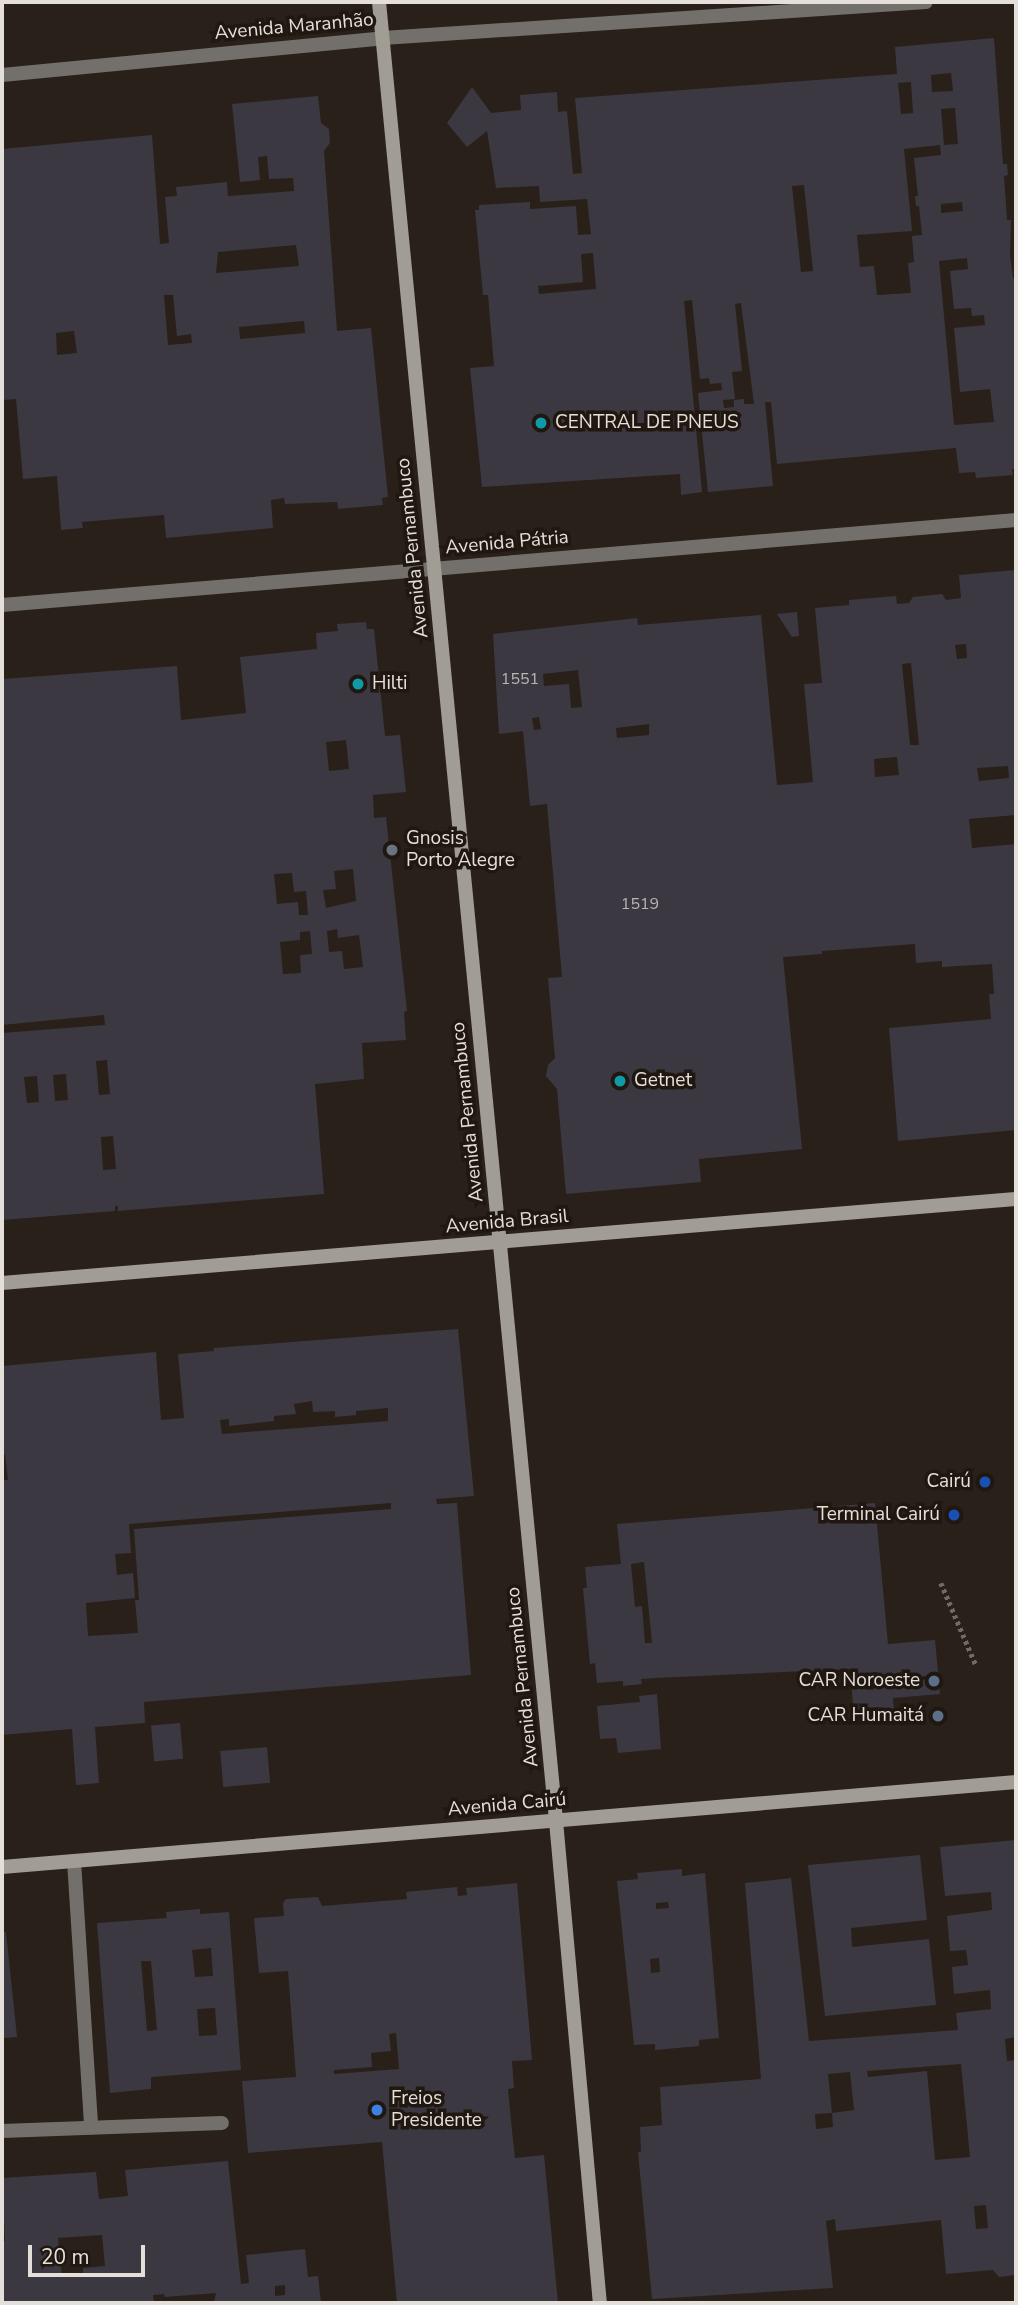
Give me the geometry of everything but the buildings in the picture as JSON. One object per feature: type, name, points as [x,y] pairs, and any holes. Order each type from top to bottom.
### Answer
[{"type":"street","name":"Avenida Pernambuco","points":[[379,2],[556,1821],[600,2303]]},
{"type":"street","name":"Avenida Maranhão","points":[[2,75],[383,38],[926,2]]},
{"type":"street","name":"Avenida Pátria","points":[[2,605],[1016,520]]},
{"type":"street","name":"Avenida Brasil","points":[[2,1283],[1016,1199]]},
{"type":"street","name":"Avenida Cairú","points":[[2,1867],[1016,1782]]},
{"type":"street","points":[[74,1861],[91,2127]]},
{"type":"street","points":[[2,2131],[222,2123]]},
{"type":"path","points":[[941,1583],[976,1665]]},
{"type":"place","name":"CENTRAL DE PNEUS","points":[[541,423]]},
{"type":"place","name":"Hilti","points":[[358,684]]},
{"type":"place","name":"Gnosis Porto Alegre","points":[[392,850]]},
{"type":"place","name":"Getnet","points":[[620,1081]]},
{"type":"place","name":"Cairú","points":[[985,1482]]},
{"type":"place","name":"Terminal Cairú","points":[[954,1515]]},
{"type":"place","name":"CAR Noroeste","points":[[934,1681]]},
{"type":"place","name":"CAR Humaitá","points":[[938,1716]]},
{"type":"place","name":"Freios Presidente","points":[[377,2110]]}]
